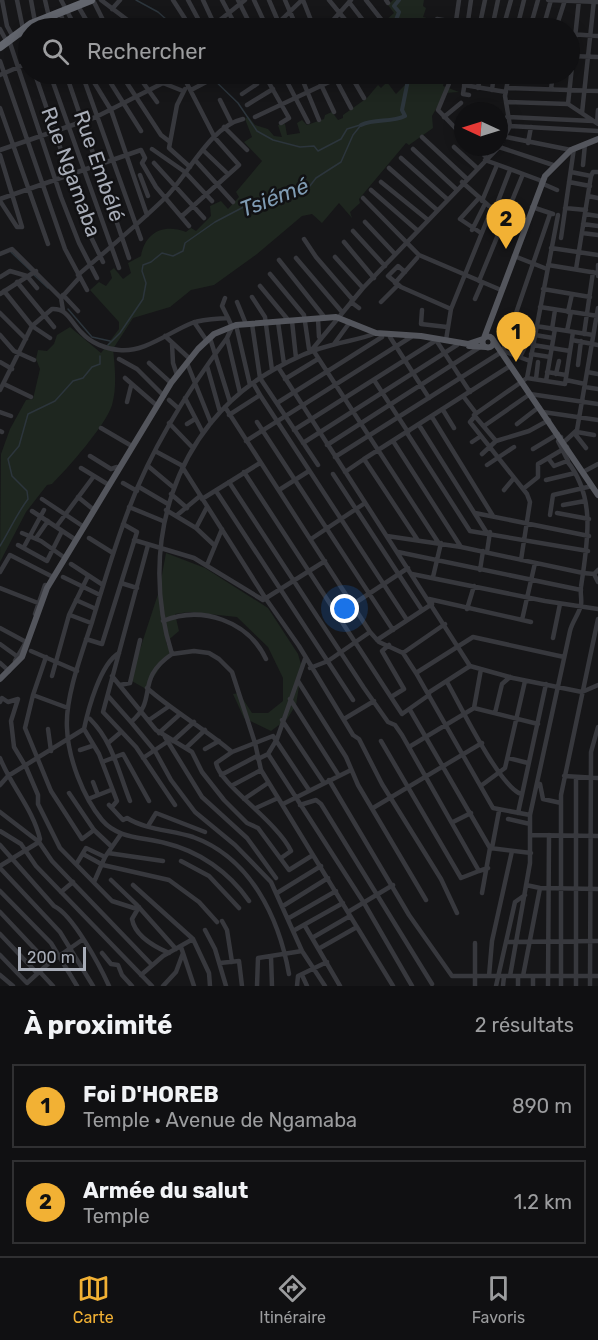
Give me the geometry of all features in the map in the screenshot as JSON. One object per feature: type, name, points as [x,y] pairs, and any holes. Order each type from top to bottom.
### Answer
[{"type":"highway","points":[[47,17],[92,0]]},
{"type":"highway","points":[[0,47],[18,33]]},
{"type":"main road","points":[[0,677],[27,648],[42,599],[64,557],[119,466],[164,397],[171,382],[208,339],[234,326],[336,318],[376,335],[411,337],[457,345],[492,346],[488,339],[489,321],[541,182],[553,165],[572,149],[598,139]]},
{"type":"main road","points":[[376,335],[470,344],[488,339]]},
{"type":"main road","points":[[488,339],[525,381],[530,394],[549,420],[575,468],[583,472],[598,495]]},
{"type":"main road","points":[[485,347],[501,353]]},
{"type":"street","points":[[2,0],[10,40]]},
{"type":"street","points":[[17,0],[20,18]]},
{"type":"street","points":[[31,0],[32,18]]},
{"type":"street","points":[[45,0],[47,17]]},
{"type":"street","points":[[61,0],[64,18]]},
{"type":"street","points":[[92,0],[102,18]]},
{"type":"street","points":[[101,0],[124,18]]},
{"type":"street","points":[[112,9],[120,0]]},
{"type":"street","points":[[173,0],[185,18]]},
{"type":"street","points":[[188,0],[198,18]]},
{"type":"street","points":[[203,0],[210,18]]},
{"type":"street","points":[[222,0],[231,18]]},
{"type":"street","points":[[254,0],[262,18]]},
{"type":"street","points":[[269,0],[277,18]]},
{"type":"street","points":[[285,0],[293,18]]},
{"type":"street","points":[[286,18],[303,0],[310,18]]},
{"type":"street","points":[[329,0],[344,18]]},
{"type":"street","points":[[366,0],[380,18]]},
{"type":"street","points":[[455,18],[459,0]]},
{"type":"street","points":[[468,18],[471,0]]},
{"type":"street","points":[[481,18],[485,0]]},
{"type":"street","points":[[494,18],[498,0]]},
{"type":"street","points":[[506,18],[511,0]]},
{"type":"street","points":[[519,18],[524,0]]},
{"type":"street","points":[[533,18],[538,0]]},
{"type":"street","points":[[545,18],[549,0],[595,1],[582,113]]},
{"type":"street","points":[[559,18],[565,0]]},
{"type":"street","points":[[223,18],[241,1],[248,18]]},
{"type":"street","points":[[336,18],[350,1],[362,18]]},
{"type":"street","points":[[575,18],[579,1]]},
{"type":"street","points":[[78,6],[85,18]]},
{"type":"street","points":[[63,12],[68,18]]},
{"type":"street","name":"Rue Ngamaba","points":[[0,29],[10,40],[18,67]]},
{"type":"street","points":[[580,34],[598,36]]},
{"type":"street","points":[[580,57],[598,57]]},
{"type":"street","points":[[0,61],[2,74],[64,249],[87,290]]},
{"type":"street","points":[[2,74],[18,67]]},
{"type":"street","name":"Rue Ngamaba","points":[[24,84],[55,180],[89,266],[97,278]]},
{"type":"street","points":[[38,84],[102,260]]},
{"type":"street","name":"Rue Embélé","points":[[54,84],[119,268]]},
{"type":"street","points":[[70,84],[129,258]]},
{"type":"street","points":[[87,84],[96,117],[141,239]]},
{"type":"street","points":[[92,84],[111,110],[147,215]]},
{"type":"street","points":[[112,84],[141,131]]},
{"type":"street","points":[[128,84],[160,135],[170,142]]},
{"type":"street","points":[[143,84],[157,102]]},
{"type":"street","points":[[0,150],[96,117],[137,98],[160,84]]},
{"type":"street","points":[[168,84],[183,91]]},
{"type":"street","points":[[182,216],[239,165],[215,138],[188,84],[177,105],[169,149],[190,167]]},
{"type":"street","points":[[191,90],[202,84]]},
{"type":"street","points":[[242,94],[257,84]]},
{"type":"street","points":[[270,84],[289,118],[281,123]]},
{"type":"street","points":[[289,84],[308,122]]},
{"type":"street","points":[[304,84],[319,120]]},
{"type":"street","points":[[255,117],[324,84]]},
{"type":"street","points":[[339,84],[351,108]]},
{"type":"street","points":[[355,84],[364,98]]},
{"type":"street","points":[[449,84],[438,109],[454,127]]},
{"type":"street","points":[[478,88],[479,84]]},
{"type":"street","points":[[492,90],[493,84]]},
{"type":"street","points":[[506,102],[508,84]]},
{"type":"street","points":[[550,89],[551,84]]},
{"type":"street","points":[[568,104],[569,84]]},
{"type":"street","points":[[469,95],[463,94],[464,85],[492,90],[584,89],[598,91]]},
{"type":"street","points":[[321,86],[334,112]]},
{"type":"street","points":[[247,105],[273,89]]},
{"type":"street","points":[[220,100],[231,122]]},
{"type":"street","points":[[508,102],[568,104],[596,123]]},
{"type":"street","points":[[0,108],[27,190],[48,244]]},
{"type":"street","points":[[444,117],[454,109]]},
{"type":"street","points":[[596,123],[598,110]]},
{"type":"street","points":[[508,117],[596,123]]},
{"type":"street","points":[[228,318],[194,322],[130,350],[111,349],[82,334],[63,310],[62,297],[89,266],[102,260],[111,248],[166,197],[224,127],[231,122],[243,119]]},
{"type":"street","points":[[508,120],[510,126],[508,132]]},
{"type":"street","points":[[510,126],[598,131]]},
{"type":"street","points":[[224,127],[248,150]]},
{"type":"street","points":[[528,143],[531,127]]},
{"type":"street","points":[[422,136],[482,201],[493,208],[527,220]]},
{"type":"street","points":[[508,138],[528,143],[572,149],[571,172],[561,238]]},
{"type":"street","points":[[583,165],[585,143]]},
{"type":"street","points":[[152,149],[186,172],[212,201]]},
{"type":"street","points":[[413,149],[456,189]]},
{"type":"street","points":[[508,150],[553,165]]},
{"type":"street","points":[[0,155],[13,195],[22,224],[21,228],[17,227],[0,200],[13,195],[55,180],[142,151],[145,158],[142,163],[158,188],[189,226]]},
{"type":"street","points":[[204,151],[228,174]]},
{"type":"street","points":[[464,156],[477,168]]},
{"type":"street","points":[[484,156],[496,165],[523,174],[557,190]]},
{"type":"street","points":[[311,350],[319,337],[363,288],[489,156]]},
{"type":"street","points":[[401,158],[447,199]]},
{"type":"street","points":[[195,160],[233,202]]},
{"type":"street","points":[[154,164],[194,204],[204,218]]},
{"type":"street","points":[[472,230],[496,165]]},
{"type":"street","points":[[389,168],[437,210]]},
{"type":"street","points":[[446,340],[451,309],[464,274],[510,170]]},
{"type":"street","points":[[576,269],[590,180],[593,171],[598,172]]},
{"type":"street","points":[[571,172],[590,180]]},
{"type":"street","points":[[475,299],[523,174]]},
{"type":"street","points":[[140,175],[148,196]]},
{"type":"street","points":[[569,182],[598,181]]},
{"type":"street","points":[[381,182],[428,220]]},
{"type":"street","points":[[141,201],[158,188]]},
{"type":"street","points":[[371,190],[418,231]]},
{"type":"street","points":[[588,196],[598,198]]},
{"type":"street","points":[[363,198],[419,255],[501,290]]},
{"type":"street","points":[[392,209],[402,198]]},
{"type":"street","points":[[481,233],[472,230],[460,219],[482,201]]},
{"type":"street","points":[[532,207],[564,216]]},
{"type":"street","points":[[565,208],[598,216]]},
{"type":"street","points":[[335,457],[501,353],[550,213]]},
{"type":"street","points":[[525,381],[558,215]]},
{"type":"street","points":[[365,222],[395,254]]},
{"type":"street","points":[[583,224],[598,226]]},
{"type":"street","points":[[353,231],[385,266]]},
{"type":"street","points":[[582,233],[598,235]]},
{"type":"street","points":[[304,239],[359,308]]},
{"type":"street","points":[[344,243],[374,278]]},
{"type":"street","points":[[551,248],[598,255]]},
{"type":"street","points":[[0,254],[11,249],[78,311]]},
{"type":"street","points":[[514,256],[534,264],[596,274]]},
{"type":"street","points":[[335,257],[363,288]]},
{"type":"street","points":[[296,258],[342,312]]},
{"type":"street","points":[[381,302],[417,258]]},
{"type":"street","points":[[279,260],[322,319],[319,337]]},
{"type":"street","points":[[584,334],[598,265]]},
{"type":"street","points":[[405,272],[398,266],[388,276],[396,284],[451,309]]},
{"type":"street","points":[[0,277],[10,271],[27,276],[36,288]]},
{"type":"street","points":[[36,271],[2,292],[32,326],[51,338]]},
{"type":"street","points":[[270,274],[304,315],[311,350],[439,543],[433,577]]},
{"type":"street","points":[[17,282],[54,327]]},
{"type":"street","points":[[260,286],[290,321],[296,358]]},
{"type":"street","points":[[543,289],[590,297]]},
{"type":"street","points":[[521,560],[531,504],[523,489],[470,421],[475,415],[525,381],[536,379],[565,384],[572,340],[569,312],[572,294]]},
{"type":"street","points":[[252,297],[266,323],[272,370]]},
{"type":"street","points":[[225,298],[222,306],[234,326],[252,384],[407,620]]},
{"type":"street","points":[[237,302],[249,324],[260,378],[318,465]]},
{"type":"street","points":[[540,307],[597,316]]},
{"type":"street","points":[[586,448],[576,433],[595,344],[598,308]]},
{"type":"street","points":[[0,390],[32,326],[52,309],[63,310]]},
{"type":"street","points":[[422,310],[421,324],[447,327]]},
{"type":"street","points":[[546,381],[552,348],[555,310]]},
{"type":"street","points":[[0,313],[26,339]]},
{"type":"street","points":[[194,322],[208,339],[215,354],[230,402]]},
{"type":"street","points":[[278,322],[284,364]]},
{"type":"street","points":[[334,344],[350,322]]},
{"type":"street","points":[[234,326],[169,423],[129,507],[77,671],[69,708],[68,739],[71,755],[88,799],[106,825],[121,834],[166,843],[204,859],[231,878],[249,901]]},
{"type":"street","points":[[536,327],[584,334],[595,332]]},
{"type":"street","points":[[511,328],[552,348],[570,351]]},
{"type":"street","points":[[0,335],[19,355],[33,360]]},
{"type":"street","points":[[172,654],[163,621],[158,588],[159,546],[163,521],[173,487],[193,448],[230,402],[272,370],[311,350],[376,335]]},
{"type":"street","points":[[277,404],[326,373],[376,335]]},
{"type":"street","points":[[165,336],[188,361],[211,423]]},
{"type":"street","points":[[390,336],[429,398]]},
{"type":"street","points":[[246,441],[411,337]]},
{"type":"street","points":[[227,338],[240,393]]},
{"type":"street","points":[[520,357],[526,345],[534,340],[553,338]]},
{"type":"street","points":[[294,430],[435,340],[470,392]]},
{"type":"street","points":[[572,340],[595,344]]},
{"type":"street","points":[[578,365],[581,342]]},
{"type":"street","points":[[172,344],[173,363],[177,375]]},
{"type":"street","points":[[303,443],[457,345]]},
{"type":"street","points":[[327,445],[485,347]]},
{"type":"street","points":[[501,353],[530,361]]},
{"type":"street","points":[[531,354],[550,357]]},
{"type":"street","points":[[119,359],[137,369],[178,408]]},
{"type":"street","points":[[285,379],[318,359]]},
{"type":"street","points":[[590,359],[598,360]]},
{"type":"street","points":[[556,374],[559,361]]},
{"type":"street","points":[[0,362],[12,369]]},
{"type":"street","points":[[536,379],[538,362]]},
{"type":"street","points":[[149,363],[171,382]]},
{"type":"street","points":[[568,363],[598,374]]},
{"type":"street","points":[[207,366],[220,412]]},
{"type":"street","points":[[345,472],[510,366]]},
{"type":"street","points":[[278,367],[318,433],[445,624],[470,666],[525,681],[582,692],[598,685]]},
{"type":"street","points":[[547,372],[598,389]]},
{"type":"street","points":[[125,378],[131,386],[155,404]]},
{"type":"street","points":[[374,380],[465,526],[472,532],[489,532],[588,550]]},
{"type":"street","points":[[4,384],[31,397]]},
{"type":"street","points":[[127,402],[131,386]]},
{"type":"street","points":[[484,426],[530,394],[598,404]]},
{"type":"street","points":[[229,415],[260,395]]},
{"type":"street","points":[[463,396],[496,441]]},
{"type":"street","points":[[127,456],[130,445],[155,404],[164,397]]},
{"type":"street","points":[[185,398],[203,433]]},
{"type":"street","points":[[225,407],[370,632],[377,640],[403,653],[482,785],[493,808],[499,811],[530,815]]},
{"type":"street","points":[[517,424],[541,409],[598,420]]},
{"type":"street","points":[[443,410],[454,428]]},
{"type":"street","points":[[0,412],[11,416]]},
{"type":"street","points":[[432,417],[493,516]]},
{"type":"street","points":[[187,424],[195,419]]},
{"type":"street","points":[[482,454],[496,441],[529,431],[549,420]]},
{"type":"street","points":[[257,422],[393,630]]},
{"type":"street","points":[[169,423],[193,448]]},
{"type":"street","points":[[419,425],[489,532],[480,570]]},
{"type":"street","points":[[101,428],[130,445]]},
{"type":"street","points":[[523,489],[536,480],[538,464],[548,458],[562,442],[576,433],[594,435]]},
{"type":"street","points":[[472,442],[481,436]]},
{"type":"street","points":[[393,441],[461,547]]},
{"type":"street","points":[[532,449],[562,442]]},
{"type":"street","points":[[496,986],[504,976],[516,942],[531,853],[530,815],[573,620],[581,606],[583,573],[588,550],[589,519],[585,501],[575,468],[568,461],[562,442]]},
{"type":"street","points":[[487,465],[514,447]]},
{"type":"street","points":[[155,451],[173,459],[182,467],[222,528],[305,657],[307,665],[353,735],[359,739],[391,799],[454,902],[457,913]]},
{"type":"street","points":[[90,456],[111,469],[119,466]]},
{"type":"street","points":[[548,458],[554,466],[568,461]]},
{"type":"street","points":[[364,459],[417,539]]},
{"type":"street","points":[[176,516],[260,463]]},
{"type":"street","points":[[583,472],[598,464]]},
{"type":"street","points":[[148,466],[173,487]]},
{"type":"street","points":[[81,468],[108,485]]},
{"type":"street","points":[[546,480],[575,468]]},
{"type":"street","points":[[279,490],[309,471]]},
{"type":"street","points":[[244,472],[402,714],[470,666]]},
{"type":"street","points":[[333,474],[422,610]]},
{"type":"street","points":[[56,527],[94,476]]},
{"type":"street","points":[[504,490],[514,478]]},
{"type":"street","points":[[550,515],[552,495],[592,485],[598,480]]},
{"type":"street","points":[[229,482],[388,722],[395,725],[453,822],[479,871]]},
{"type":"street","points":[[123,483],[168,504]]},
{"type":"street","points":[[216,491],[353,700]]},
{"type":"street","points":[[171,494],[187,508]]},
{"type":"street","points":[[78,497],[93,509]]},
{"type":"street","points":[[67,498],[74,503]]},
{"type":"street","points":[[42,499],[83,526]]},
{"type":"street","points":[[563,505],[585,501]]},
{"type":"street","points":[[311,539],[365,503]]},
{"type":"street","points":[[129,507],[163,521]]},
{"type":"street","points":[[196,528],[207,507]]},
{"type":"street","points":[[34,537],[44,510]]},
{"type":"street","points":[[166,510],[196,528],[214,545]]},
{"type":"street","points":[[32,511],[75,539]]},
{"type":"street","points":[[475,513],[589,536]]},
{"type":"street","points":[[557,513],[589,519]]},
{"type":"street","points":[[25,545],[48,522]]},
{"type":"street","points":[[86,639],[102,644],[137,532],[123,525]]},
{"type":"street","points":[[207,565],[222,528]]},
{"type":"street","points":[[18,545],[45,561],[62,531]]},
{"type":"street","points":[[22,533],[34,537],[64,557],[51,576],[38,603],[32,625]]},
{"type":"street","points":[[387,536],[461,547],[583,573],[596,572],[598,582]]},
{"type":"street","points":[[89,538],[113,553]]},
{"type":"street","points":[[134,540],[159,546],[207,565],[256,598],[266,599],[325,561]]},
{"type":"street","points":[[148,545],[103,712],[136,747],[152,776],[175,806]]},
{"type":"street","points":[[398,552],[581,590]]},
{"type":"street","points":[[0,572],[10,555],[51,576]]},
{"type":"street","points":[[522,620],[535,563]]},
{"type":"street","points":[[71,564],[103,585]]},
{"type":"street","points":[[352,605],[398,575],[410,571],[528,598],[598,609]]},
{"type":"street","points":[[52,676],[70,615],[88,576]]},
{"type":"street","points":[[63,577],[100,595]]},
{"type":"street","points":[[121,583],[136,588]]},
{"type":"street","points":[[467,609],[474,586]]},
{"type":"street","points":[[0,588],[38,603]]},
{"type":"street","points":[[76,600],[96,609]]},
{"type":"street","points":[[430,602],[531,622]]},
{"type":"street","points":[[377,640],[422,610],[430,602]]},
{"type":"street","points":[[553,638],[560,604]]},
{"type":"street","points":[[163,621],[191,614],[219,618],[257,643],[266,660]]},
{"type":"street","points":[[70,615],[91,623]]},
{"type":"street","points":[[561,986],[561,803],[564,776],[598,619]]},
{"type":"street","points":[[403,653],[445,624]]},
{"type":"street","points":[[0,663],[8,670],[18,657],[26,642],[1,628],[0,644],[18,657]]},
{"type":"street","points":[[221,775],[268,754],[277,739],[290,699],[307,665],[328,661],[370,632]]},
{"type":"street","points":[[416,673],[473,637],[564,657]]},
{"type":"street","points":[[120,685],[130,683],[140,640]]},
{"type":"street","points":[[389,645],[382,651],[404,689],[391,697]]},
{"type":"street","points":[[31,651],[77,671]]},
{"type":"street","points":[[1,783],[8,776],[38,760],[84,729],[90,719],[91,704],[105,667],[119,652]]},
{"type":"street","points":[[131,722],[143,712],[147,688],[154,670],[172,654],[205,652],[226,665],[237,682],[261,770],[393,986]]},
{"type":"street","points":[[46,657],[25,728],[51,792],[82,839],[94,830]]},
{"type":"street","points":[[409,747],[474,708],[481,669]]},
{"type":"street","points":[[112,676],[166,738],[202,797],[247,838],[276,878]]},
{"type":"street","points":[[495,713],[502,684],[510,677]]},
{"type":"street","points":[[298,681],[346,757],[351,770],[426,900]]},
{"type":"street","points":[[482,785],[501,773],[508,758],[525,681]]},
{"type":"street","points":[[447,682],[501,773],[512,789],[521,794]]},
{"type":"street","points":[[518,813],[546,684]]},
{"type":"street","points":[[147,688],[168,707],[194,722],[232,752]]},
{"type":"street","points":[[128,695],[135,691]]},
{"type":"street","points":[[33,695],[69,708]]},
{"type":"street","points":[[108,696],[155,751],[171,780],[195,812],[247,857],[271,882],[302,951],[325,986]]},
{"type":"street","points":[[0,702],[2,698],[8,702],[18,699],[11,721],[11,732],[19,757],[26,767],[42,815],[50,825],[60,848],[115,902],[138,908]]},
{"type":"street","points":[[290,699],[339,776]]},
{"type":"street","points":[[344,719],[374,701]]},
{"type":"street","points":[[149,720],[168,707]]},
{"type":"street","points":[[474,708],[538,723]]},
{"type":"street","points":[[410,710],[491,848]]},
{"type":"street","points":[[143,758],[155,751],[166,738],[179,715]]},
{"type":"street","points":[[90,719],[108,742],[115,756],[130,801]]},
{"type":"street","points":[[282,720],[324,783]]},
{"type":"street","points":[[166,738],[194,722]]},
{"type":"street","points":[[590,986],[591,749],[598,727]]},
{"type":"street","points":[[48,729],[51,751]]},
{"type":"street","points":[[84,729],[102,762],[117,801],[111,806],[122,819],[127,818],[134,823],[203,842],[238,868],[255,885],[274,918],[289,974]]},
{"type":"street","points":[[187,747],[205,730]]},
{"type":"street","points":[[108,742],[121,732]]},
{"type":"street","points":[[281,858],[291,850],[273,824],[221,775],[216,764],[217,760],[269,736],[277,739],[309,790]]},
{"type":"street","points":[[136,747],[145,738]]},
{"type":"street","points":[[166,738],[187,747],[224,800],[247,823],[258,828],[289,870],[313,855]]},
{"type":"street","points":[[205,749],[219,741]]},
{"type":"street","points":[[381,741],[410,787],[461,878],[488,868]]},
{"type":"street","points":[[373,808],[482,743]]},
{"type":"street","points":[[80,750],[92,746]]},
{"type":"street","points":[[102,762],[123,754],[149,801]]},
{"type":"street","points":[[268,754],[364,903],[412,986]]},
{"type":"street","points":[[0,758],[8,776],[23,799],[39,834],[39,842]]},
{"type":"street","points":[[508,758],[543,762]]},
{"type":"street","points":[[119,769],[130,765]]},
{"type":"street","points":[[233,785],[261,770]]},
{"type":"street","points":[[283,804],[351,770]]},
{"type":"street","points":[[141,784],[152,776]]},
{"type":"street","points":[[564,776],[598,778]]},
{"type":"street","points":[[576,777],[576,986]]},
{"type":"street","points":[[160,787],[171,780]]},
{"type":"street","points":[[329,780],[409,915],[450,975],[598,975]]},
{"type":"street","points":[[538,781],[543,799],[561,803]]},
{"type":"street","points":[[93,782],[98,795]]},
{"type":"street","points":[[88,799],[123,783]]},
{"type":"street","points":[[244,799],[268,783]]},
{"type":"street","points":[[69,793],[94,830],[112,847]]},
{"type":"street","points":[[256,808],[278,798]]},
{"type":"street","points":[[300,805],[316,800],[321,804],[432,984]]},
{"type":"street","points":[[482,893],[499,811]]},
{"type":"street","points":[[0,812],[39,842],[69,878],[152,965]]},
{"type":"street","points":[[148,826],[153,814],[156,813],[205,832]]},
{"type":"street","points":[[453,822],[471,813]]},
{"type":"street","points":[[508,819],[530,824]]},
{"type":"street","points":[[128,836],[134,823]]},
{"type":"street","points":[[0,831],[26,850],[36,866],[152,986]]},
{"type":"street","points":[[94,882],[107,855],[121,834]]},
{"type":"street","points":[[530,835],[598,836]]},
{"type":"street","points":[[548,986],[549,835]]},
{"type":"street","points":[[39,842],[0,867],[60,932],[93,986]]},
{"type":"street","points":[[0,845],[54,906],[65,913],[96,957],[109,986]]},
{"type":"street","points":[[69,878],[87,848],[107,855],[163,861]]},
{"type":"street","points":[[491,848],[531,853]]},
{"type":"street","points":[[489,976],[492,941],[512,851]]},
{"type":"street","points":[[83,854],[103,865],[169,880],[199,902],[227,930],[232,962]]},
{"type":"street","points":[[181,861],[209,876],[239,908]]},
{"type":"street","points":[[277,893],[321,866]]},
{"type":"street","points":[[283,906],[328,878]]},
{"type":"street","points":[[111,880],[184,953],[194,986]]},
{"type":"street","points":[[61,892],[74,882]]},
{"type":"street","points":[[133,885],[193,939],[209,973],[210,986]]},
{"type":"street","points":[[312,938],[393,885]]},
{"type":"street","points":[[526,885],[540,888],[598,889]]},
{"type":"street","points":[[518,986],[530,942],[540,888]]},
{"type":"street","points":[[0,891],[51,943],[77,986]]},
{"type":"street","points":[[289,918],[336,891]]},
{"type":"street","points":[[503,986],[506,942],[515,902],[525,895]]},
{"type":"street","points":[[293,931],[343,903]]},
{"type":"street","points":[[65,913],[75,904]]},
{"type":"street","points":[[138,908],[132,919],[134,927],[154,946],[169,953]]},
{"type":"street","points":[[0,912],[48,963]]},
{"type":"street","points":[[305,926],[320,948],[340,986]]},
{"type":"street","points":[[320,948],[357,927]]},
{"type":"street","points":[[205,930],[220,963],[225,986]]},
{"type":"street","points":[[0,934],[52,986]]},
{"type":"street","points":[[141,975],[169,953],[193,939]]},
{"type":"street","points":[[0,955],[26,982],[48,963],[72,949],[82,940]]},
{"type":"street","points":[[506,942],[598,941]]},
{"type":"street","points":[[474,986],[475,943]]},
{"type":"street","points":[[96,957],[111,945]]},
{"type":"street","points":[[21,955],[33,947]]},
{"type":"street","points":[[257,986],[258,958],[302,951]]},
{"type":"street","points":[[102,953],[111,964],[118,965],[130,985]]},
{"type":"street","points":[[165,985],[176,972],[184,953]]},
{"type":"street","points":[[272,957],[272,986]]},
{"type":"street","points":[[220,963],[239,961],[242,986]]},
{"type":"street","points":[[297,986],[297,978],[327,963]]},
{"type":"street","points":[[0,975],[13,986]]},
{"type":"street","points":[[302,975],[307,986]]},
{"type":"street","points":[[533,976],[533,986]]},
{"type":"street","points":[[30,980],[34,986]]},
{"type":"shaded area","points":[[393,0],[424,0],[423,6],[426,8],[423,17],[427,18],[388,18],[394,13],[388,5]]},
{"type":"shaded area","points":[[388,84],[396,94],[406,84],[444,84],[443,86],[459,92],[445,93],[432,116],[433,128],[409,145],[406,143],[359,199],[360,203],[350,212],[352,218],[339,203],[322,223],[312,214],[302,216],[257,254],[214,285],[191,290],[170,307],[133,318],[113,349],[115,391],[108,414],[76,458],[52,484],[47,485],[26,512],[0,562],[1,454],[10,429],[26,400],[33,399],[40,369],[36,359],[38,350],[47,351],[54,344],[57,335],[70,327],[101,353],[119,329],[119,322],[90,290],[99,282],[106,286],[112,278],[110,271],[114,268],[123,279],[131,273],[128,263],[141,256],[146,241],[156,232],[170,229],[186,232],[191,228],[196,231],[211,216],[210,206],[221,201],[228,209],[239,197],[236,192],[262,161],[244,142],[252,137],[245,119],[248,116],[255,125],[268,129],[274,136],[282,137],[278,125],[285,124],[287,135],[300,133],[297,123],[302,120],[307,125],[324,119],[325,115],[332,112],[338,120],[343,118],[343,115],[367,98],[378,85],[381,88]]},
{"type":"shaded area","points":[[166,553],[205,568],[268,608],[298,654],[302,668],[296,705],[287,719],[271,731],[244,718],[233,694],[239,693],[252,713],[268,713],[283,701],[283,678],[268,647],[237,617],[189,612],[175,614],[179,631],[166,642],[170,652],[146,689],[130,680],[159,591]]},
{"type":"waterway","points":[[136,0],[165,18]]},
{"type":"waterway","name":"Tsiémé","points":[[397,18],[399,12],[394,6],[399,0]]},
{"type":"waterway","points":[[218,84],[238,103],[257,131],[273,140],[300,147],[314,146],[318,151],[341,139],[347,129],[360,125]]},
{"type":"waterway","name":"Tsiémé","points":[[361,125],[405,116],[402,110],[407,84]]},
{"type":"waterway","name":"Tsiémé","points":[[108,345],[120,333],[143,299],[146,283],[142,271],[143,265],[162,253],[173,256],[183,251],[185,243],[215,222],[255,201],[277,199],[309,187],[316,178],[341,162],[353,135],[361,125]]},
{"type":"waterway","points":[[11,252],[31,271]]},
{"type":"waterway","points":[[34,275],[48,288]]},
{"type":"waterway","points":[[68,309],[92,337],[110,341]]},
{"type":"waterway","name":"Tsiémé","points":[[0,546],[28,499],[27,491],[12,476],[8,459],[19,446],[28,414],[55,401],[73,381],[83,378],[92,367],[100,364],[100,356]]},
{"type":"place","name":"Armée du salut","points":[[506,249]]},
{"type":"place","name":"Foi D'HOREB","points":[[516,362]]}]
